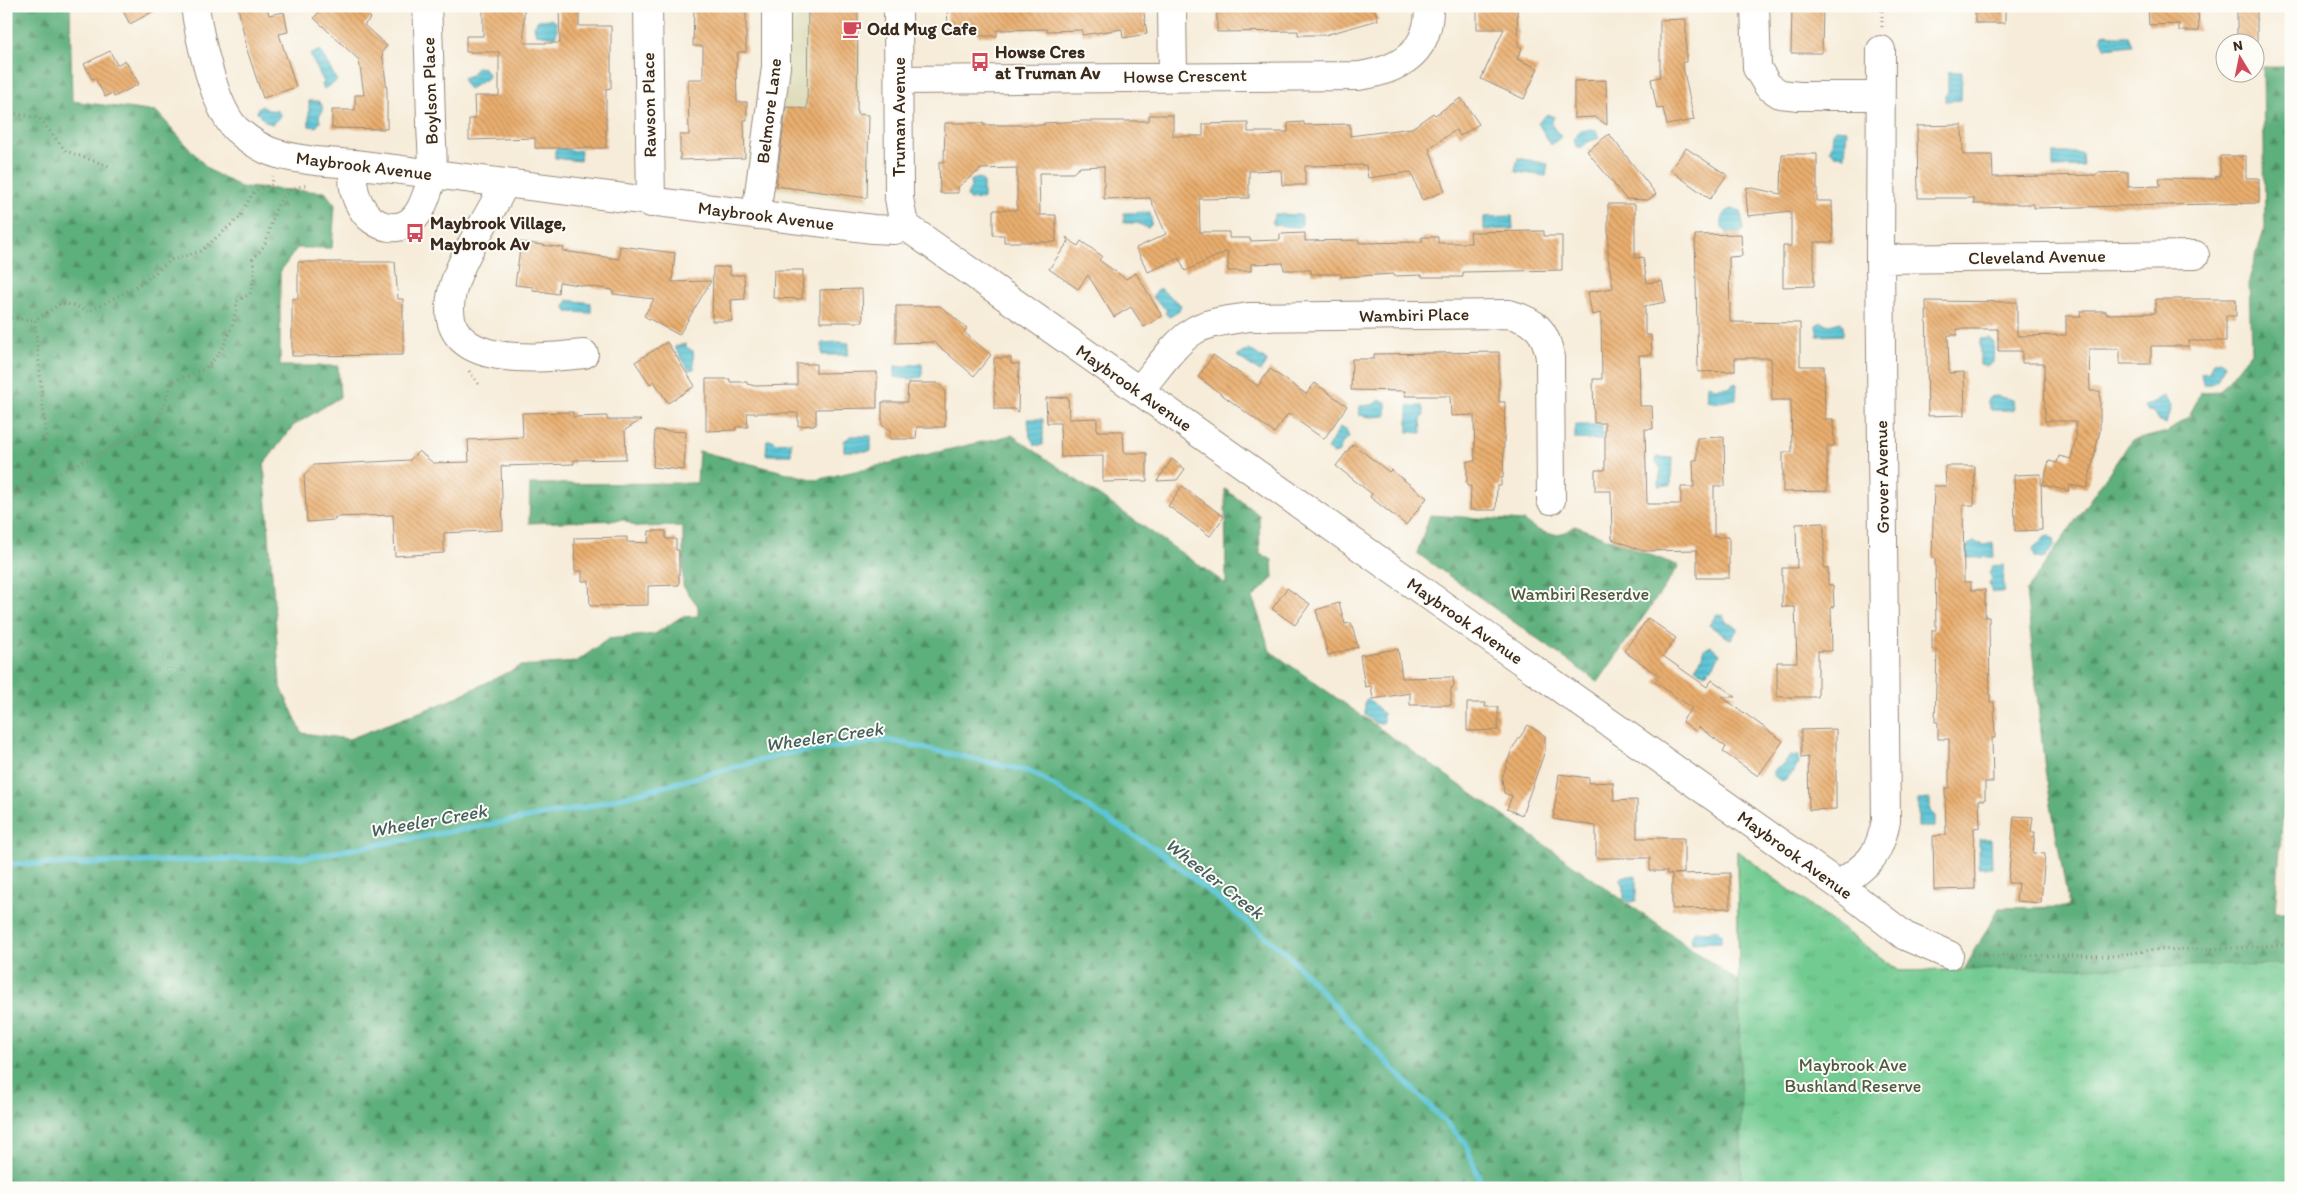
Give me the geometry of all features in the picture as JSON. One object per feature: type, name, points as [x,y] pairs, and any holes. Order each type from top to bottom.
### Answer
[{"type":"street","name":"Maybrook Avenue","points":[[195,6],[201,46],[220,100],[234,128],[253,142],[276,154],[302,160],[354,164],[873,230],[894,230],[906,227],[1839,885],[1905,936],[1949,955]]},
{"type":"street","name":"Boylson Place","points":[[427,6],[432,175]]},
{"type":"street","name":"Rawson Place","points":[[648,6],[651,203]]},
{"type":"street","name":"Belmore Lane","points":[[756,215],[776,67],[776,6]]},
{"type":"street","name":"Truman Avenue","points":[[898,6],[899,198],[906,227]]},
{"type":"street","points":[[1172,6],[1173,76]]},
{"type":"street","name":"Howse Crescent","points":[[899,80],[1173,76],[1359,76],[1380,73],[1393,68],[1416,50],[1427,29],[1430,6]]},
{"type":"street","points":[[1755,6],[1757,68],[1768,86],[1780,94],[1799,96],[1880,96]]},
{"type":"street","name":"Grover Avenue","points":[[1839,885],[1867,865],[1881,845],[1886,821],[1880,259],[1880,50]]},
{"type":"street","points":[[354,164],[353,176],[360,205],[373,221],[384,227],[395,228],[404,226],[412,220],[420,209],[432,175]]},
{"type":"street","points":[[504,184],[457,276],[450,300],[450,321],[459,337],[467,344],[495,356],[538,359],[584,354]]},
{"type":"street","name":"Cleveland Avenue","points":[[1880,259],[2195,255]]},
{"type":"street","name":"Wambiri Place","points":[[1140,391],[1163,362],[1196,330],[1220,322],[1249,316],[1509,314],[1526,319],[1538,327],[1548,343],[1550,358],[1551,500]]},
{"type":"path","points":[[6,112],[39,118],[66,151],[111,167]]},
{"type":"path","points":[[6,318],[35,320],[62,303],[76,306],[88,312],[141,284],[171,260],[201,251],[240,217],[252,194],[259,188],[268,187],[272,182]]},
{"type":"path","points":[[6,500],[156,425],[173,381],[201,371],[218,355],[236,315],[237,301],[250,294],[255,275],[253,258],[264,245],[276,206],[286,195],[300,186],[311,184]]},
{"type":"path","points":[[17,495],[46,439],[35,320]]},
{"type":"path","points":[[466,367],[480,386]]},
{"type":"path","points":[[1949,955],[2112,956],[2152,950],[2234,948],[2291,944]]},
{"type":"shaded area","points":[[783,6],[860,6],[860,112],[871,113],[869,202],[767,188]]},
{"type":"green space","points":[[6,6],[70,6],[72,101],[157,112],[209,170],[241,187],[325,192],[335,205],[332,248],[297,248],[280,272],[280,366],[338,366],[340,397],[293,426],[264,464],[280,685],[302,733],[349,739],[446,702],[521,666],[576,662],[608,639],[655,634],[681,617],[698,616],[698,606],[683,586],[683,526],[637,527],[624,520],[529,523],[530,484],[697,483],[699,451],[816,480],[1012,435],[1226,584],[1225,489],[1259,515],[1260,553],[1272,560],[1273,578],[1253,598],[1270,651],[1739,982],[1737,851],[1899,971],[1964,970],[1999,908],[2069,907],[2045,770],[2026,591],[2131,441],[2167,432],[2189,417],[2201,392],[2220,391],[2251,352],[2249,280],[2265,226],[2264,67],[2291,67],[2291,710],[2275,912],[2291,912],[2291,1188],[6,1188]]},
{"type":"green space","name":"Wambiri Reserdve","points":[[1430,515],[1524,521],[1549,534],[1562,533],[1575,526],[1679,566],[1598,682],[1417,553]]},
{"type":"green space","name":"Maybrook Ave Bushland Reserve","points":[[1737,851],[1899,971],[2291,964],[2291,1188],[1742,1188]]},
{"type":"water","points":[[551,19],[556,22],[557,31],[555,37],[536,34],[534,26],[538,20]]},
{"type":"water","points":[[2107,33],[2113,36],[2128,36],[2132,45],[2105,48],[2101,40],[2103,34]]},
{"type":"water","points":[[320,50],[337,81],[324,89],[322,85],[324,82],[310,55]]},
{"type":"water","points":[[477,67],[484,68],[488,78],[469,89],[464,83],[463,78],[471,75]]},
{"type":"water","points":[[1948,72],[1962,72],[1961,100],[1945,101],[1945,95],[1948,93]]},
{"type":"water","points":[[309,101],[318,101],[322,105],[323,111],[319,116],[320,122],[316,127],[309,126]]},
{"type":"water","points":[[262,106],[269,110],[278,111],[281,116],[272,124],[266,122],[257,113],[258,108]]},
{"type":"water","points":[[1547,114],[1554,117],[1551,124],[1561,137],[1551,145],[1538,123]]},
{"type":"water","points":[[1835,129],[1847,130],[1845,156],[1835,155],[1830,150]]},
{"type":"water","points":[[1581,131],[1596,131],[1599,138],[1588,142],[1581,148],[1576,147],[1574,138]]},
{"type":"water","points":[[559,147],[572,151],[581,150],[580,161],[555,158],[555,150]]},
{"type":"water","points":[[2053,153],[2082,153],[2083,167],[2053,168]]},
{"type":"water","points":[[1518,158],[1548,164],[1546,176],[1517,172],[1515,170]]},
{"type":"water","points":[[978,178],[983,181],[983,199],[969,200],[967,196],[971,188],[970,181]]},
{"type":"water","points":[[1734,209],[1741,211],[1743,231],[1740,233],[1727,233],[1722,227],[1722,221],[1728,211]]},
{"type":"water","points":[[1150,212],[1152,224],[1148,228],[1137,223],[1124,223],[1124,213]]},
{"type":"water","points":[[1275,214],[1302,216],[1302,225],[1298,227],[1274,225],[1272,221]]},
{"type":"water","points":[[1512,216],[1513,229],[1484,230],[1484,217]]},
{"type":"water","points":[[1159,288],[1181,305],[1178,312],[1169,317],[1165,313],[1167,310],[1152,297]]},
{"type":"water","points":[[568,300],[591,303],[591,313],[567,312],[565,307]]},
{"type":"water","points":[[1821,322],[1829,325],[1841,322],[1843,335],[1817,336],[1817,325]]},
{"type":"water","points":[[1989,338],[1994,343],[1993,362],[1987,366],[1980,365],[1980,339]]},
{"type":"water","points":[[822,343],[849,343],[848,355],[822,355]]},
{"type":"water","points":[[686,344],[686,347],[693,351],[694,369],[689,370],[675,348],[676,346]]},
{"type":"water","points":[[1249,349],[1267,361],[1260,372],[1237,356]]},
{"type":"water","points":[[2221,360],[2225,364],[2217,381],[2211,384],[2203,384],[2201,373],[2210,372],[2214,362]]},
{"type":"water","points":[[922,364],[922,377],[909,379],[895,377],[895,366],[904,367]]},
{"type":"water","points":[[1733,383],[1737,384],[1736,399],[1720,402],[1707,400],[1708,385],[1713,388],[1731,387]]},
{"type":"water","points":[[1995,396],[2013,400],[2014,410],[1991,410],[1987,401],[1990,397]]},
{"type":"water","points":[[2164,396],[2171,406],[2166,424],[2159,422],[2153,412],[2148,411],[2144,407]]},
{"type":"water","points":[[1381,400],[1386,402],[1386,416],[1371,417],[1359,415],[1360,406],[1372,405]]},
{"type":"water","points":[[1408,406],[1422,406],[1424,415],[1421,420],[1422,433],[1408,432]]},
{"type":"water","points":[[1028,419],[1043,419],[1043,445],[1035,445],[1030,437]]},
{"type":"water","points":[[1575,425],[1602,425],[1602,440],[1575,439]]},
{"type":"water","points":[[1340,427],[1346,429],[1349,437],[1342,443],[1339,452],[1334,454],[1327,449]]},
{"type":"water","points":[[851,436],[871,436],[871,451],[844,451],[844,441]]},
{"type":"water","points":[[767,440],[773,440],[776,443],[791,442],[791,455],[766,455]]},
{"type":"water","points":[[1656,457],[1672,458],[1671,485],[1658,486],[1661,469],[1656,462]]},
{"type":"water","points":[[2050,536],[2054,539],[2055,545],[2045,558],[2035,557],[2034,547],[2045,537]]},
{"type":"water","points":[[1974,542],[1983,545],[1993,543],[1994,557],[1967,558],[1966,546]]},
{"type":"water","points":[[2003,565],[2004,592],[1992,592],[1989,584],[1992,578],[1989,573],[1992,566]]},
{"type":"water","points":[[1717,614],[1723,615],[1726,622],[1738,628],[1731,640],[1709,625]]},
{"type":"water","points":[[1711,646],[1720,654],[1714,665],[1705,674],[1695,668],[1703,656],[1704,650]]},
{"type":"water","points":[[1368,698],[1383,713],[1383,723],[1375,723],[1365,715],[1365,701]]},
{"type":"water","points":[[1790,755],[1798,756],[1799,764],[1786,780],[1781,781],[1773,775],[1773,771],[1783,765]]},
{"type":"water","points":[[1930,799],[1930,811],[1935,816],[1935,827],[1918,827],[1918,800]]},
{"type":"water","points":[[1979,839],[1991,839],[1992,867],[1979,867]]},
{"type":"water","points":[[1623,876],[1636,876],[1636,901],[1629,902],[1624,899],[1624,886],[1620,879]]},
{"type":"water","points":[[1716,929],[1721,933],[1721,942],[1692,943],[1691,936],[1695,931],[1708,932]]},
{"type":"building","points":[[120,6],[163,6],[130,24]]},
{"type":"building","points":[[238,6],[267,6],[269,15],[284,12],[288,32],[279,34],[296,87],[263,98],[247,50]]},
{"type":"building","points":[[324,6],[359,6],[371,18],[364,25],[387,46],[382,52],[387,90],[387,129],[332,128],[332,110],[355,110],[355,95],[364,95],[359,60],[314,18]]},
{"type":"building","points":[[483,6],[524,6],[524,42],[526,43],[560,43],[559,6],[579,6],[579,26],[611,26],[611,88],[606,89],[606,148],[535,148],[535,138],[469,140],[469,119],[475,119],[474,96],[499,96],[499,52],[466,52],[466,36],[483,36]]},
{"type":"building","points":[[694,6],[746,6],[746,52],[738,52],[736,67],[737,102],[747,102],[747,120],[744,120],[745,158],[680,160],[680,135],[689,135],[688,79],[703,79],[703,46],[693,46]]},
{"type":"building","points":[[808,6],[858,6],[857,114],[869,115],[867,198],[776,186],[786,107],[807,109]]},
{"type":"building","points":[[947,6],[1143,6],[1147,34],[1123,38],[1122,29],[1082,35],[1082,30],[1047,31],[1047,29],[997,30],[997,36],[978,36],[978,27],[948,28]]},
{"type":"building","points":[[1217,6],[1374,6],[1378,20],[1325,35],[1298,35],[1298,31],[1217,32]]},
{"type":"building","points":[[1477,6],[1517,6],[1518,46],[1522,48],[1517,59],[1538,68],[1524,99],[1481,79],[1504,29],[1477,29]]},
{"type":"building","points":[[1792,6],[1823,6],[1822,53],[1791,53]]},
{"type":"building","points":[[1975,6],[2005,6],[2005,23],[1975,23]]},
{"type":"building","points":[[2148,6],[2198,6],[2199,31],[2179,31],[2179,24],[2149,25]]},
{"type":"building","points":[[2237,6],[2257,6],[2257,32],[2237,32]]},
{"type":"building","points":[[1686,19],[1686,62],[1682,62],[1694,120],[1667,125],[1663,108],[1657,109],[1651,79],[1660,77],[1660,20]]},
{"type":"building","points":[[110,51],[117,65],[125,60],[139,84],[114,97],[112,93],[105,97],[95,78],[92,79],[84,64]]},
{"type":"building","points":[[1606,80],[1607,125],[1595,117],[1574,118],[1574,81]]},
{"type":"building","points":[[1461,98],[1479,124],[1460,136],[1456,130],[1429,148],[1445,191],[1422,200],[1411,172],[1368,178],[1366,165],[1305,166],[1305,185],[1282,185],[1281,170],[1249,171],[1249,198],[1199,199],[1200,232],[1229,232],[1229,238],[1250,238],[1250,241],[1280,240],[1280,234],[1305,233],[1305,241],[1359,240],[1359,243],[1422,242],[1422,237],[1438,237],[1438,243],[1471,243],[1470,232],[1544,231],[1544,236],[1562,236],[1562,270],[1463,272],[1463,277],[1394,276],[1394,274],[1341,277],[1341,274],[1311,274],[1311,270],[1284,270],[1283,263],[1251,264],[1251,271],[1228,271],[1228,251],[1185,271],[1179,258],[1148,272],[1136,248],[1166,234],[1150,198],[1104,199],[1104,166],[1080,167],[1073,173],[1039,173],[1040,215],[1056,215],[1056,242],[1004,242],[1004,235],[993,235],[993,210],[1017,210],[1017,168],[981,169],[958,187],[958,193],[940,193],[939,162],[944,162],[945,123],[1044,125],[1044,123],[1084,121],[1149,121],[1149,115],[1173,115],[1173,136],[1203,136],[1203,124],[1248,123],[1248,132],[1288,132],[1288,123],[1304,122],[1304,125],[1350,124],[1350,136],[1412,128],[1433,113],[1435,115]]},
{"type":"building","points":[[1962,125],[1963,155],[1992,155],[1993,177],[2097,175],[2097,173],[2128,172],[2128,187],[2160,186],[2159,178],[2216,179],[2216,176],[2220,177],[2220,156],[2246,156],[2246,178],[2259,178],[2259,203],[2034,208],[2034,204],[1974,204],[1974,198],[1918,198],[1917,126]]},
{"type":"building","points":[[1609,134],[1656,194],[1648,200],[1626,199],[1587,151]]},
{"type":"building","points":[[1686,148],[1727,175],[1710,199],[1670,170]]},
{"type":"building","points":[[1782,154],[1817,154],[1817,201],[1832,201],[1833,242],[1814,242],[1814,286],[1783,287],[1783,246],[1791,246],[1791,211],[1748,216],[1747,187],[1781,194]]},
{"type":"building","points":[[1608,204],[1635,204],[1635,258],[1643,257],[1647,283],[1662,281],[1666,302],[1645,306],[1645,335],[1651,335],[1652,355],[1639,355],[1640,406],[1652,406],[1653,429],[1645,429],[1647,504],[1681,504],[1681,487],[1694,487],[1693,460],[1697,460],[1697,438],[1724,437],[1725,486],[1714,486],[1714,537],[1729,537],[1729,578],[1697,578],[1697,550],[1643,551],[1612,539],[1611,491],[1595,491],[1595,470],[1605,470],[1605,423],[1594,423],[1593,379],[1602,379],[1601,313],[1592,315],[1588,292],[1613,288],[1608,258]]},
{"type":"building","points":[[1741,234],[1742,256],[1729,257],[1730,322],[1800,323],[1800,366],[1824,366],[1825,419],[1833,419],[1834,446],[1827,446],[1827,491],[1783,492],[1783,452],[1792,452],[1791,400],[1772,400],[1771,358],[1735,358],[1735,371],[1698,372],[1695,235]]},
{"type":"building","points":[[1066,237],[1078,246],[1081,241],[1102,256],[1099,260],[1126,279],[1136,273],[1162,316],[1144,327],[1131,307],[1114,317],[1088,275],[1078,289],[1049,269],[1069,243]]},
{"type":"building","points":[[521,242],[564,248],[563,251],[619,259],[620,246],[675,253],[672,282],[711,281],[679,335],[644,316],[654,299],[613,294],[613,290],[559,282],[558,294],[533,290],[533,287],[515,285]]},
{"type":"building","points":[[298,262],[395,262],[398,299],[403,299],[403,355],[292,356],[292,299],[298,299]]},
{"type":"building","points":[[713,267],[730,267],[730,275],[744,275],[745,299],[731,300],[732,321],[712,321]]},
{"type":"building","points":[[774,270],[803,270],[802,299],[773,298]]},
{"type":"building","points":[[862,289],[863,322],[820,322],[820,290]]},
{"type":"building","points":[[2155,299],[2236,299],[2236,316],[2226,316],[2226,341],[2189,341],[2189,346],[2151,346],[2151,364],[2120,364],[2120,349],[2089,349],[2090,391],[2100,391],[2100,430],[2087,488],[2070,485],[2069,491],[2043,485],[2049,461],[2057,463],[2059,456],[2071,459],[2076,437],[2076,421],[2045,421],[2044,363],[2022,363],[2022,351],[1998,351],[1998,329],[1957,329],[1957,335],[1948,335],[1949,373],[1964,372],[1965,415],[1928,416],[1926,301],[2017,302],[2017,336],[2066,335],[2066,316],[2081,316],[2080,311],[2106,311],[2106,314],[2155,313]]},
{"type":"building","points":[[896,306],[940,306],[967,328],[964,332],[991,355],[974,376],[934,342],[896,343]]},
{"type":"building","points":[[667,342],[695,386],[668,403],[654,381],[650,384],[635,362]]},
{"type":"building","points":[[1499,352],[1499,402],[1505,402],[1503,478],[1501,478],[1501,486],[1497,486],[1496,510],[1470,510],[1471,486],[1467,486],[1467,461],[1475,461],[1474,415],[1451,416],[1450,396],[1405,396],[1405,391],[1351,390],[1352,359],[1374,359],[1374,354]]},
{"type":"building","points":[[1213,355],[1258,386],[1270,369],[1306,394],[1315,383],[1347,406],[1324,439],[1288,414],[1274,433],[1198,377]]},
{"type":"building","points":[[994,358],[1011,358],[1011,364],[1019,364],[1018,412],[1014,409],[994,409],[994,394],[996,394],[994,392]]},
{"type":"building","points":[[797,364],[816,364],[816,373],[877,372],[877,408],[816,409],[816,425],[798,426],[798,413],[747,413],[748,427],[736,427],[736,430],[706,431],[706,379],[730,379],[730,382],[747,382],[747,384],[755,386],[797,385]]},
{"type":"building","points":[[908,383],[937,383],[945,390],[945,427],[917,427],[916,439],[890,439],[890,430],[882,425],[882,402],[907,402]]},
{"type":"building","points":[[1068,397],[1069,419],[1097,418],[1097,431],[1123,431],[1124,453],[1147,453],[1147,481],[1103,482],[1103,456],[1061,457],[1060,423],[1047,423],[1046,398]]},
{"type":"building","points":[[573,412],[573,417],[607,416],[607,420],[641,420],[625,430],[626,459],[574,460],[574,464],[501,466],[503,530],[444,533],[444,553],[395,556],[393,515],[335,517],[335,520],[307,522],[304,476],[314,465],[410,460],[419,451],[433,463],[469,462],[468,440],[523,437],[522,413]]},
{"type":"building","points":[[655,430],[686,432],[684,470],[653,467]]},
{"type":"building","points":[[1353,444],[1427,498],[1406,525],[1370,497],[1372,494],[1336,466]]},
{"type":"building","points":[[1172,459],[1185,469],[1177,480],[1157,481]]},
{"type":"building","points":[[1945,466],[1975,466],[1974,505],[1963,505],[1964,582],[1971,582],[1971,590],[1985,590],[1985,617],[1989,617],[1990,702],[1994,702],[1995,738],[1992,738],[1993,782],[1985,782],[1985,800],[1979,800],[1980,827],[1974,828],[1975,889],[1934,890],[1933,836],[1946,835],[1945,788],[1949,788],[1949,739],[1938,739],[1938,722],[1935,722],[1937,650],[1932,650],[1932,630],[1936,630],[1935,558],[1932,558],[1934,486],[1946,486]]},
{"type":"building","points":[[2041,474],[2042,530],[2015,531],[2014,475]]},
{"type":"building","points":[[1182,486],[1224,517],[1210,536],[1168,506]]},
{"type":"building","points":[[1824,523],[1824,568],[1828,568],[1828,585],[1833,585],[1834,607],[1831,607],[1832,651],[1818,651],[1818,697],[1777,697],[1777,662],[1797,662],[1795,607],[1782,607],[1782,568],[1797,568],[1796,524]]},
{"type":"building","points":[[649,531],[666,531],[666,539],[676,539],[676,550],[679,550],[679,585],[648,586],[648,605],[590,606],[589,581],[582,581],[582,571],[575,571],[574,538],[627,537],[627,542],[648,543]]},
{"type":"building","points":[[1287,588],[1310,604],[1295,625],[1272,609]]},
{"type":"building","points":[[1339,603],[1345,624],[1351,623],[1358,647],[1328,655],[1316,610]]},
{"type":"building","points":[[1648,618],[1676,638],[1663,656],[1707,687],[1712,680],[1736,697],[1722,697],[1783,741],[1758,776],[1723,752],[1726,747],[1699,727],[1695,731],[1682,721],[1692,708],[1655,682],[1659,676],[1624,651]]},
{"type":"building","points":[[1398,649],[1402,678],[1453,677],[1454,687],[1451,688],[1451,705],[1410,705],[1410,693],[1373,699],[1371,686],[1365,687],[1360,655]]},
{"type":"building","points":[[1467,703],[1486,703],[1485,707],[1498,707],[1498,730],[1467,731]]},
{"type":"building","points":[[1528,725],[1545,736],[1545,751],[1522,815],[1507,809],[1512,796],[1504,793],[1502,778],[1512,749]]},
{"type":"building","points":[[1836,729],[1836,809],[1809,810],[1808,757],[1801,758],[1801,730]]},
{"type":"building","points":[[1559,774],[1589,778],[1589,783],[1613,782],[1614,801],[1637,800],[1637,838],[1684,838],[1684,873],[1674,874],[1730,873],[1730,908],[1672,909],[1672,874],[1667,874],[1667,871],[1650,871],[1650,858],[1596,858],[1596,826],[1553,819]]},
{"type":"building","points":[[2014,816],[2033,817],[2031,832],[2035,832],[2033,853],[2045,854],[2041,903],[2016,901],[2018,883],[2008,883]]},
{"type":"waterway","name":"Wheeler Creek","points":[[6,864],[308,857],[582,808],[784,754],[888,740],[1032,772],[1160,852],[1287,954],[1401,1077],[1465,1142],[1483,1188]]},
{"type":"place","name":"Odd Mug Cafe","points":[[852,29]]},
{"type":"place","name":"Howse Cres at Truman Av","points":[[980,62]]},
{"type":"place","name":"Maybrook Village, Maybrook Av","points":[[415,233]]}]
